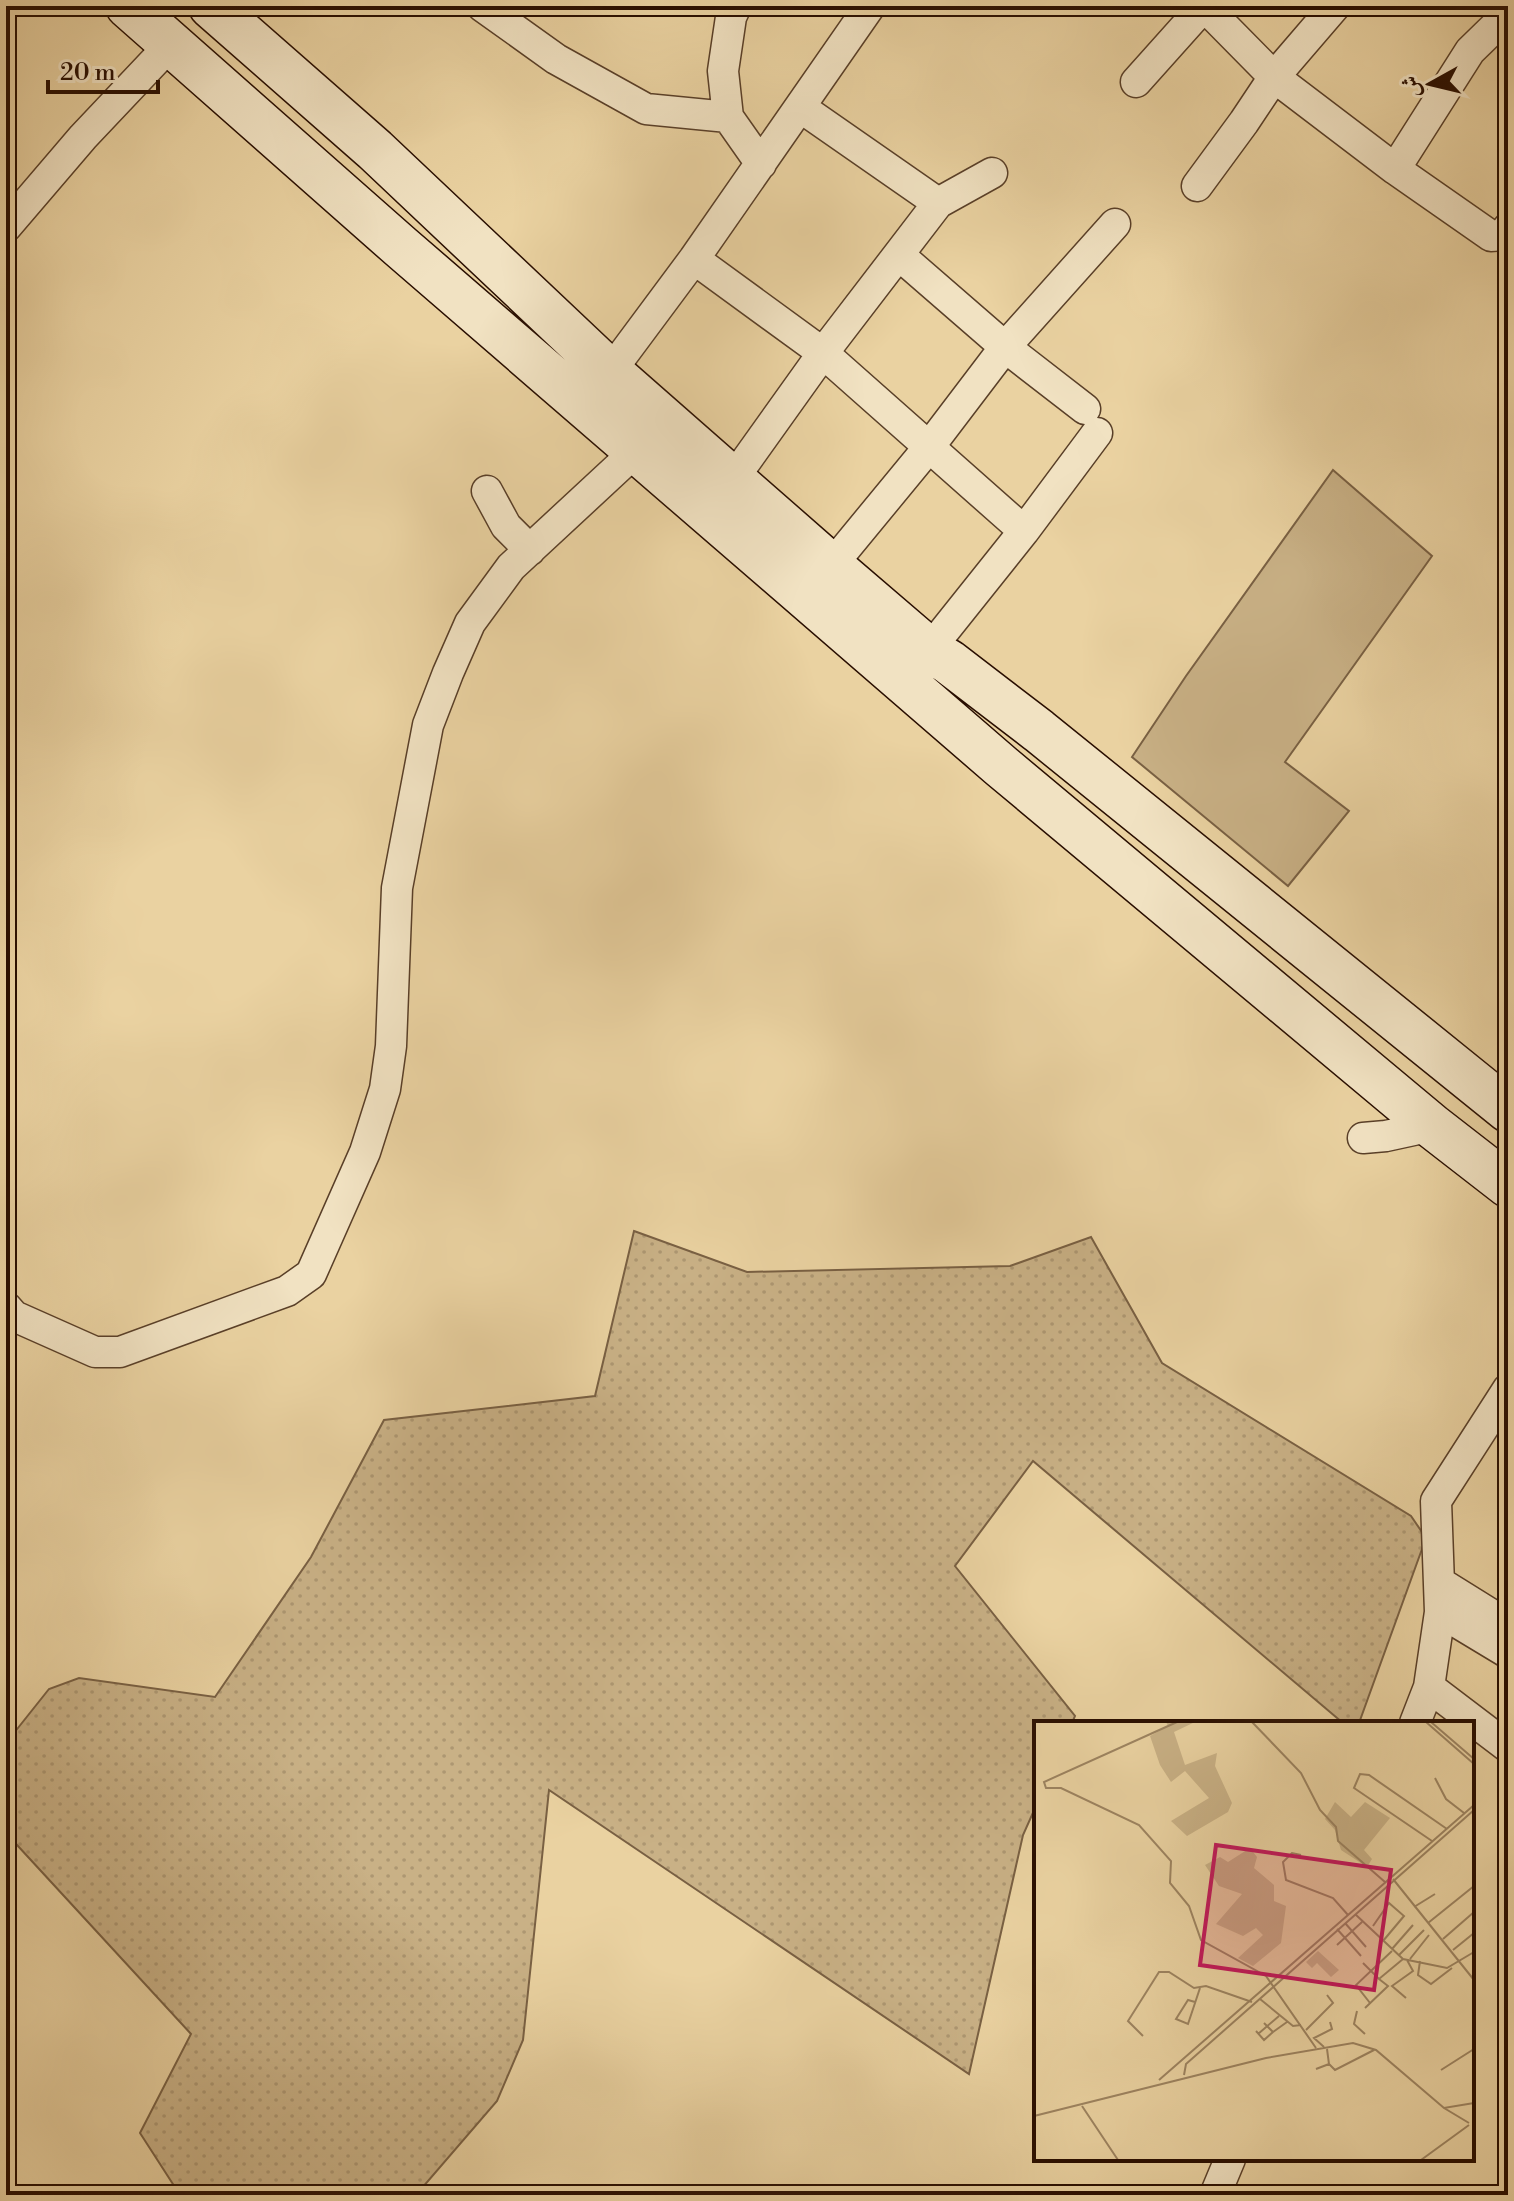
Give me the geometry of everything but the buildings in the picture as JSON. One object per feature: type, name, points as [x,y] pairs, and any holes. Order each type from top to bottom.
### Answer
[{"type":"street","points":[[128,6],[1013,776],[1432,1126],[1508,1185]]},
{"type":"street","points":[[211,6],[375,150],[610,372],[929,650],[1039,731],[1508,1110]]},
{"type":"street","points":[[482,6],[556,59],[646,109],[728,117]]},
{"type":"street","points":[[736,6],[731,17],[723,71],[728,117],[761,164]]},
{"type":"street","points":[[610,372],[694,259],[870,6]]},
{"type":"street","points":[[1136,82],[1204,6],[1274,77],[1395,169],[1491,236],[1505,233],[1508,228]]},
{"type":"street","points":[[1197,186],[1274,77],[1335,6]]},
{"type":"street","points":[[1395,169],[1470,51],[1497,44],[1508,14]]},
{"type":"street","points":[[6,227],[83,137],[170,45]]},
{"type":"street","points":[[800,107],[938,203]]},
{"type":"street","points":[[733,479],[823,353],[938,203],[992,173]]},
{"type":"street","points":[[831,566],[929,447],[1005,347],[1115,224]]},
{"type":"street","points":[[899,255],[1091,421],[1024,531],[929,650]]},
{"type":"street","points":[[694,259],[823,353],[1024,531]]},
{"type":"street","points":[[6,1307],[14,1316],[95,1352],[120,1352],[287,1291],[311,1274],[365,1152],[385,1089],[391,1046],[397,888],[428,725],[448,673],[470,623],[511,567],[636,451]]},
{"type":"street","points":[[487,491],[506,526],[530,550]]},
{"type":"street","points":[[1363,1138],[1432,1126]]},
{"type":"street","points":[[1416,1721],[1429,1687],[1440,1612],[1436,1501],[1508,1389]]},
{"type":"street","points":[[1439,1582],[1508,1625]]},
{"type":"street","points":[[1440,1612],[1508,1653]]},
{"type":"street","points":[[1429,1687],[1474,1721]]},
{"type":"street","points":[[1474,1721],[1508,1747]]},
{"type":"street","points":[[1215,2195],[1229,2161]]},
{"type":"shaded area","points":[[1333,470],[1432,556],[1285,762],[1349,811],[1288,886],[1132,757]]},
{"type":"shaded area","points":[[634,1231],[747,1272],[1010,1266],[1091,1237],[1162,1363],[1411,1516],[1426,1538],[1360,1721],[1341,1721],[1033,1461],[955,1566],[1075,1716],[1073,1721],[1034,1721],[1034,1810],[1023,1835],[969,2074],[549,1790],[523,2040],[497,2101],[416,2195],[180,2195],[140,2133],[191,2034],[6,1833],[6,1743],[49,1689],[79,1678],[215,1697],[311,1557],[384,1420],[595,1396]]}]
